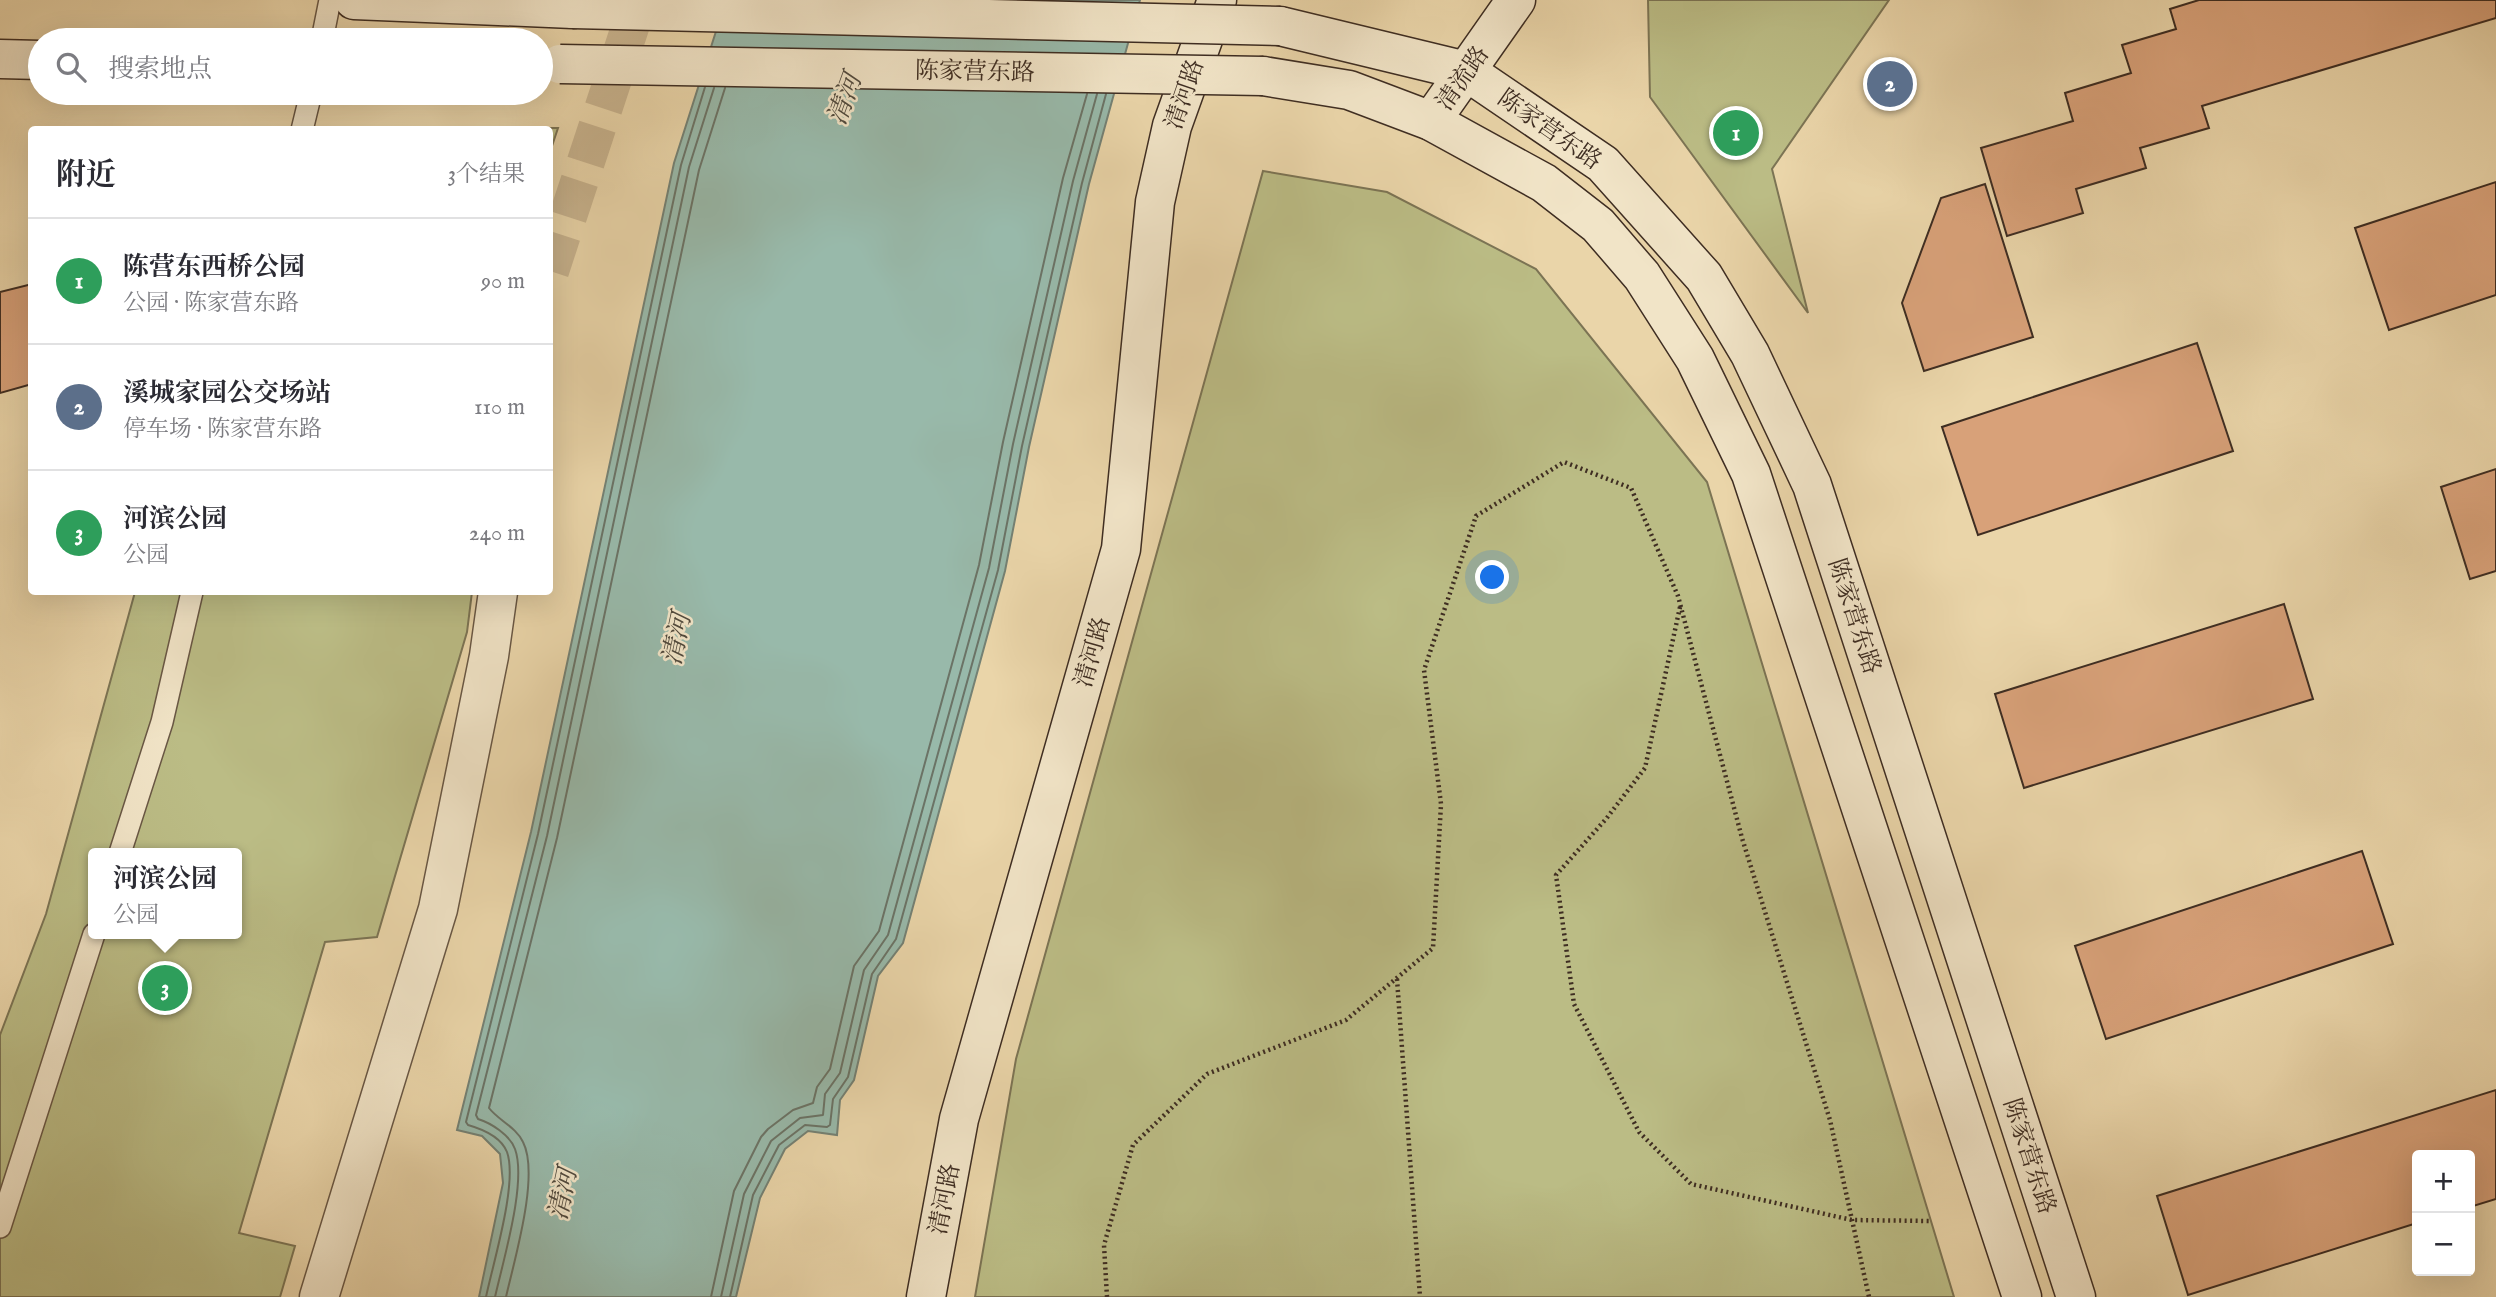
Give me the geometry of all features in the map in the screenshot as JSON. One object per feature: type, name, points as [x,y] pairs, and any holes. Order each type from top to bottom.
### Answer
[{"type":"street","name":"陈家营东路","points":[[354,0],[573,9],[1280,26],[1466,71],[1603,164],[1704,276],[1750,354],[1812,485],[2076,1297]]},
{"type":"street","name":"清河路","points":[[926,1297],[959,1119],[1121,549],[1155,202],[1172,126],[1217,0]]},
{"type":"street","name":"清流路","points":[[1431,121],[1516,0]]},
{"type":"street","points":[[0,59],[28,60]]},
{"type":"street","name":"陈家营东路","points":[[553,64],[1264,76],[1349,90],[1431,121],[1544,183],[1598,225],[1642,276],[1695,359],[1751,474],[2022,1297]]},
{"type":"street","points":[[319,1297],[438,909],[489,656],[498,595]]},
{"type":"lane","points":[[324,28],[330,0]]},
{"type":"lane","points":[[303,126],[308,105]]},
{"type":"lane","points":[[122,848],[162,722],[191,595]]},
{"type":"lane","points":[[0,1227],[92,939]]},
{"type":"path","points":[[1107,1297],[1104,1245],[1133,1145],[1207,1074],[1346,1020],[1433,948],[1441,804],[1424,670],[1476,516],[1564,462],[1631,488],[1680,606],[1742,838],[1830,1120],[1869,1297]]},
{"type":"path","points":[[1680,606],[1645,768],[1606,819],[1556,874],[1574,1004],[1639,1132],[1691,1184],[1852,1220],[1931,1220]]},
{"type":"path","points":[[1396,978],[1420,1297]]},
{"type":"green space","points":[[1648,0],[1889,0],[1772,169],[1808,313],[1650,97]]},
{"type":"green space","points":[[553,128],[558,128],[553,143]]},
{"type":"green space","points":[[1263,171],[1387,192],[1536,269],[1707,482],[1954,1297],[975,1297],[1016,1059]]},
{"type":"green space","points":[[134,595],[472,595],[467,632],[377,937],[325,942],[239,1233],[295,1246],[280,1297],[0,1297],[0,1035],[46,914]]},
{"type":"water","name":"清河","points":[[726,0],[1140,0],[1089,184],[1029,447],[1005,571],[903,943],[878,976],[854,1080],[840,1100],[837,1135],[808,1131],[785,1149],[760,1198],[736,1297],[479,1297],[503,1183],[500,1154],[482,1136],[457,1130],[531,832],[674,163]]},
{"type":"building","points":[[2199,0],[2496,0],[2496,18],[2202,106],[2209,128],[2140,148],[2146,168],[2076,189],[2083,213],[2007,236],[1981,148],[2073,121],[2065,93],[2131,73],[2122,45],[2176,29],[2170,9]]},
{"type":"building","points":[[2496,182],[2496,295],[2389,330],[2355,228]]},
{"type":"building","points":[[1985,184],[2033,337],[1924,371],[1902,303],[1941,198]]},
{"type":"building","points":[[28,285],[28,385],[0,393],[0,292]]},
{"type":"building","points":[[2197,343],[2233,451],[1978,535],[1942,427]]},
{"type":"building","points":[[2496,469],[2496,571],[2470,579],[2441,487]]},
{"type":"building","points":[[2284,604],[2313,699],[2024,788],[1995,694]]},
{"type":"building","points":[[2362,851],[2393,944],[2106,1039],[2075,946]]},
{"type":"building","points":[[2496,1090],[2496,1199],[2475,1205],[2475,1150],[2412,1150],[2412,1225],[2188,1295],[2157,1196]]},
{"type":"tunnel","points":[[553,262],[639,0]]},
{"type":"place","name":"溪城家园公交场站","points":[[1890,84]]},
{"type":"place","name":"陈营东西桥公园","points":[[1736,133]]},
{"type":"place","name":"河滨公园","points":[[165,988]]}]
